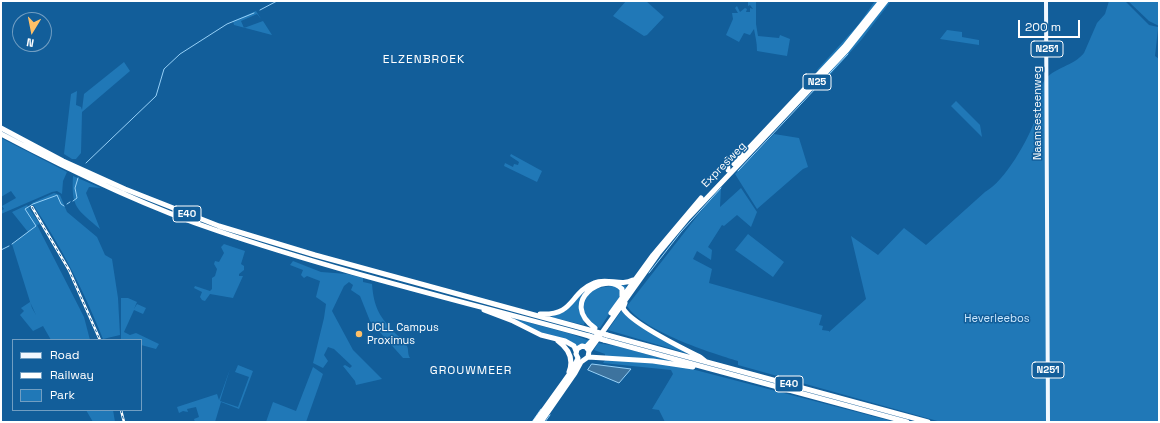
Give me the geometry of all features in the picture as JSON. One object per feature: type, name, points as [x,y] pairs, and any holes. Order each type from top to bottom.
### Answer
[{"type":"highway","name":"Expresweg","points":[[585,354],[590,344],[622,297],[684,216],[731,172],[735,163],[844,47],[881,1]]},
{"type":"highway","name":"Expresweg","points":[[585,354],[622,304],[629,297],[668,242],[731,172],[847,50],[886,1]]},
{"type":"highway","name":"E40","points":[[1,128],[119,186],[219,226],[315,255],[592,332],[717,370],[873,410],[928,422]]},
{"type":"highway","name":"E40","points":[[1,134],[98,183],[217,231],[314,261],[471,304],[600,333],[605,337],[706,362],[873,410]]},
{"type":"highway","points":[[731,172],[727,159],[731,163],[735,163]]},
{"type":"highway","points":[[533,315],[551,314],[564,311],[584,289],[595,282],[608,281],[623,283],[635,279]]},
{"type":"highway","points":[[623,283],[629,288]]},
{"type":"highway","points":[[592,332],[581,311],[581,303],[587,292],[598,285],[615,285],[622,289],[622,297]]},
{"type":"highway","name":"N25","points":[[622,304],[629,292],[629,288]]},
{"type":"highway","points":[[629,297],[623,305],[626,314],[653,332],[700,357],[706,362]]},
{"type":"highway","points":[[471,304],[478,309],[513,321],[541,335],[571,344],[576,350],[585,354],[600,358],[653,361],[711,371],[717,370]]},
{"type":"highway","points":[[552,338],[564,345],[569,351],[572,363],[568,376]]},
{"type":"highway","points":[[576,350],[580,347],[585,354]]},
{"type":"highway","name":"N25","points":[[541,422],[575,373],[585,354]]},
{"type":"highway","name":"N25","points":[[535,422],[585,354]]},
{"type":"highway","points":[[575,373],[587,362],[600,358]]},
{"type":"highway","name":"E40","points":[[886,413],[907,422]]},
{"type":"main road","name":"Naamsesteenweg","points":[[1046,1],[1048,422]]},
{"type":"green space","points":[[626,1],[646,1],[664,17],[647,35],[644,36],[613,16]]},
{"type":"green space","points":[[748,1],[756,1],[756,24],[758,36],[779,38],[780,35],[790,39],[787,56],[757,51],[754,29],[750,35],[744,33],[739,42],[726,35],[733,19],[732,13],[738,13],[735,8],[737,6],[740,12],[745,8],[747,9],[746,12],[750,12],[750,8],[753,9],[750,5],[748,6]]},
{"type":"green space","points":[[875,1],[891,1],[862,39],[831,74],[817,70],[858,25]]},
{"type":"green space","name":"Heverleebos","points":[[1109,1],[1125,1],[1149,25],[1158,27],[1155,56],[1159,59],[1159,422],[941,422],[738,365],[738,361],[695,347],[662,332],[647,324],[635,315],[627,306],[705,206],[721,188],[720,207],[741,188],[757,212],[751,227],[737,215],[724,226],[722,225],[708,247],[712,250],[711,260],[697,251],[693,259],[712,269],[709,283],[822,315],[819,325],[823,326],[822,330],[829,332],[866,299],[851,236],[878,255],[904,228],[926,245],[985,192],[993,187],[1015,159],[1033,126],[1038,108],[1039,93],[1044,81],[1048,76],[1075,61],[1084,53],[1097,23],[1105,14]]},
{"type":"green space","points":[[1128,1],[1159,1],[1159,26],[1149,21]]},
{"type":"green space","points":[[256,11],[261,19],[257,14],[241,21],[244,28],[234,25],[233,21]]},
{"type":"green space","points":[[263,21],[272,35],[245,28]]},
{"type":"green space","points":[[947,30],[962,32],[962,37],[979,40],[979,45],[940,39]]},
{"type":"green space","points":[[124,62],[130,71],[82,112],[81,153],[76,159],[72,159],[64,154],[71,94],[77,91],[76,105],[81,107],[82,110],[84,94]]},
{"type":"green space","points":[[956,101],[980,125],[982,137],[951,106]]},
{"type":"green space","points":[[774,134],[799,138],[808,167],[803,169],[757,209],[735,174]]},
{"type":"green space","points":[[1,138],[67,172],[63,181],[62,194],[57,191],[52,192],[1,214],[1,211],[4,209],[2,206],[16,198],[11,191],[1,197]]},
{"type":"green space","points":[[511,154],[542,171],[537,182],[504,166],[505,163],[513,167],[514,164],[518,165],[519,162],[510,156]]},
{"type":"green space","points":[[73,176],[101,188],[89,187],[86,193],[100,229],[77,207],[73,195]]},
{"type":"green space","points":[[54,193],[60,195],[67,212],[97,237],[105,255],[112,259],[118,298],[120,335],[103,339],[71,269],[53,236],[32,203]]},
{"type":"green space","points":[[27,205],[40,224],[37,225],[84,317],[90,339],[50,339],[43,326],[33,331],[20,315],[24,311],[21,308],[30,302],[12,244],[28,232],[12,212]]},
{"type":"green space","points":[[748,234],[784,262],[773,277],[735,250]]},
{"type":"green space","points":[[224,244],[245,251],[241,264],[244,266],[244,270],[239,274],[239,276],[243,276],[233,298],[210,294],[205,301],[202,300],[200,297],[202,292],[194,288],[195,286],[210,291],[212,289],[212,278],[215,276],[217,269],[214,264],[215,261],[219,262],[224,253],[221,247]]},
{"type":"green space","points":[[293,261],[321,272],[347,274],[363,278],[363,282],[372,284],[374,300],[379,312],[386,323],[406,344],[410,358],[403,358],[370,321],[360,296],[351,290],[353,285],[349,282],[344,286],[332,311],[353,350],[382,379],[356,385],[355,381],[343,366],[345,365],[350,368],[352,366],[334,349],[328,347],[324,355],[328,361],[323,368],[313,363],[326,304],[316,297],[320,281],[307,276],[304,278],[301,275],[303,270],[290,265]]},
{"type":"green space","points":[[603,282],[610,283],[602,283],[594,286],[582,297],[580,313],[585,322],[584,325],[551,317],[566,310],[590,286]]},
{"type":"green space","points":[[613,283],[624,285],[628,288],[623,293],[620,285]]},
{"type":"green space","points":[[614,286],[620,289],[620,297],[600,328],[595,326],[583,313],[585,299],[591,291],[595,289]]},
{"type":"green space","points":[[121,298],[128,298],[137,302],[134,309],[137,304],[146,308],[143,314],[134,310],[124,332],[130,335],[136,333],[159,344],[156,349],[142,345],[142,339],[121,339]]},
{"type":"green space","points":[[622,310],[689,354],[608,330]]},
{"type":"green space","points":[[497,314],[571,334],[590,341],[587,344],[576,348]]},
{"type":"green space","points":[[598,343],[616,346],[683,364],[605,357],[605,354],[594,350]]},
{"type":"green space","points":[[605,360],[650,362],[680,366],[895,422],[665,422],[659,410],[652,409],[673,374],[671,370],[603,363]]},
{"type":"green space","points":[[238,365],[253,371],[239,409],[221,402],[215,422],[195,422],[194,419],[199,417],[196,407],[187,409],[188,412],[183,411],[179,413],[177,407],[217,394],[219,400],[230,369],[220,401],[238,407],[249,377],[235,372]]},
{"type":"green space","points":[[313,367],[323,374],[306,422],[266,422],[273,402],[296,411]]},
{"type":"green space","points":[[87,411],[113,411],[115,422],[93,422]]},
{"type":"shaded area","points":[[592,364],[631,369],[619,383],[588,370]]},
{"type":"waterway","points":[[260,10],[277,1]]},
{"type":"waterway","points":[[86,163],[156,96],[164,69],[180,54],[227,24],[254,13]]},
{"type":"waterway","points":[[738,171],[848,54]]},
{"type":"waterway","points":[[73,201],[77,198],[75,188],[78,178]]},
{"type":"waterway","points":[[649,273],[681,232],[721,188]]},
{"type":"waterway","points":[[12,244],[36,226],[25,209],[33,204],[57,195],[61,204],[64,206]]},
{"type":"waterway","points":[[1,250],[9,246]]},
{"type":"waterway","points":[[532,422],[541,409]]},
{"type":"waterway","points":[[545,422],[550,415]]},
{"type":"railway","points":[[32,207],[69,270],[100,339]]},
{"type":"railway","points":[[121,411],[124,422]]},
{"type":"place","name":"UCLL Campus Proximus","points":[[359,334]]},
{"type":"district","name":"ELZENBROEK","points":[[424,60]]},
{"type":"district","name":"GROUWMEER","points":[[471,371]]}]
